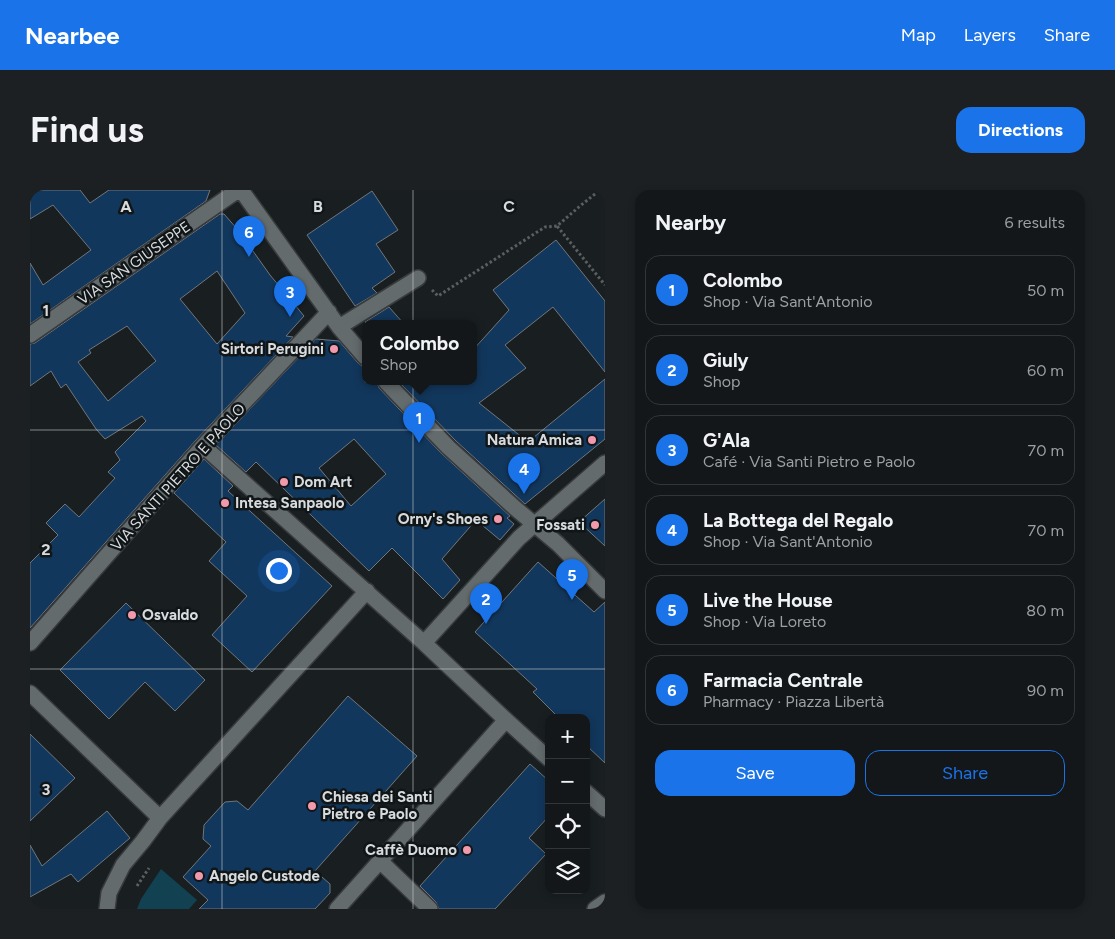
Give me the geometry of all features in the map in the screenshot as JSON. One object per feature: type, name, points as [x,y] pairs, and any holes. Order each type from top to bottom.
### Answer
[{"type":"street","points":[[239,190],[339,327],[362,354]]},
{"type":"street","name":"VIA SAN GIUSEPPE","points":[[30,335],[239,190]]},
{"type":"street","points":[[339,327],[418,278]]},
{"type":"street","name":"VIA SANTI PIETRO E PAOLO","points":[[30,643],[203,446],[328,312]]},
{"type":"street","points":[[389,385],[448,447],[558,544],[605,590]]},
{"type":"street","points":[[203,446],[367,591],[545,754]]},
{"type":"street","points":[[424,643],[519,538],[605,463]]},
{"type":"street","points":[[107,909],[108,893],[123,865],[144,841],[160,818],[367,591]]},
{"type":"street","points":[[30,693],[160,818]]},
{"type":"street","points":[[337,909],[506,720]]},
{"type":"street","points":[[590,796],[605,809]]},
{"type":"street","points":[[380,861],[430,909]]},
{"type":"street","points":[[595,909],[605,902]]},
{"type":"path","points":[[418,278],[438,296],[545,227],[557,226],[596,194]]},
{"type":"path","points":[[557,226],[605,285]]},
{"type":"shaded area","points":[[161,869],[197,900],[189,909],[137,909],[141,899]]},
{"type":"building","points":[[30,190],[80,190],[90,203],[109,190],[210,190],[206,201],[30,324],[30,263],[43,285],[91,250],[53,205],[30,219]]},
{"type":"building","points":[[372,191],[398,230],[376,244],[395,272],[372,288],[377,293],[355,306],[307,235]]},
{"type":"building","points":[[220,214],[224,214],[238,230],[270,275],[304,316],[286,336],[293,337],[196,440],[30,628],[30,563],[58,535],[46,523],[65,504],[79,517],[115,478],[108,472],[120,460],[115,452],[146,421],[142,416],[105,439],[96,429],[66,384],[61,388],[51,371],[30,386],[30,344],[35,343]],"holes":[[[217,271],[245,313],[217,344],[180,299]],[[127,326],[156,361],[108,401],[78,362],[91,353],[89,350]]]},
{"type":"building","points":[[556,240],[605,301],[605,372],[553,307],[505,345],[526,368],[479,403],[528,442],[605,379],[605,439],[525,504],[455,440],[402,385],[477,385],[477,346],[509,310],[493,290]]},
{"type":"building","points":[[389,307],[400,320],[368,320]]},
{"type":"building","points":[[316,339],[339,341],[362,366],[362,385],[378,385],[441,453],[510,516],[507,518],[514,524],[500,540],[476,520],[442,559],[460,580],[443,599],[392,548],[369,571],[256,462],[246,472],[216,445]],"holes":[[[354,439],[386,474],[351,506],[319,468]]]},
{"type":"building","points":[[204,459],[233,486],[228,491],[332,586],[252,672],[212,635],[247,596],[209,561],[226,542],[174,493]]},
{"type":"building","points":[[605,499],[605,546],[579,522]]},
{"type":"building","points":[[538,562],[594,612],[605,602],[605,763],[590,749],[590,714],[555,714],[533,692],[537,689],[475,632]]},
{"type":"building","points":[[126,603],[205,680],[175,711],[145,682],[109,719],[60,670]]},
{"type":"building","name":"Chiesa dei Santi Pietro e Paolo","points":[[348,696],[417,756],[315,871],[330,884],[330,893],[315,909],[199,909],[208,900],[183,877],[211,846],[203,839],[204,825],[225,802],[237,801],[248,810]]},
{"type":"building","points":[[30,734],[75,778],[30,821]]},
{"type":"building","points":[[530,764],[545,777],[545,820],[529,838],[545,855],[495,909],[439,909],[436,902],[420,886]]},
{"type":"building","points":[[107,811],[130,838],[78,882],[71,874],[30,897],[30,845],[42,866]]},
{"type":"place","name":"Farmacia Centrale","points":[[249,257]]},
{"type":"place","name":"G'Ala","points":[[290,317]]},
{"type":"place","name":"Sirtori Perugini","points":[[334,349]]},
{"type":"place","name":"Natura Amica","points":[[592,440]]},
{"type":"place","name":"Colombo","points":[[419,443]]},
{"type":"place","name":"Dom Art","points":[[284,482]]},
{"type":"place","name":"La Bottega del Regalo","points":[[524,494]]},
{"type":"place","name":"Intesa Sanpaolo","points":[[225,503]]},
{"type":"place","name":"Orny's Shoes","points":[[498,519]]},
{"type":"place","name":"Fossati","points":[[595,525]]},
{"type":"place","name":"Live the House","points":[[572,600]]},
{"type":"place","name":"Osvaldo","points":[[132,615]]},
{"type":"place","name":"Giuly","points":[[486,624]]},
{"type":"place","name":"Chiesa dei Santi Pietro e Paolo","points":[[312,806]]},
{"type":"place","name":"Caffè Duomo","points":[[467,850]]},
{"type":"place","name":"Angelo Custode","points":[[199,876]]}]
